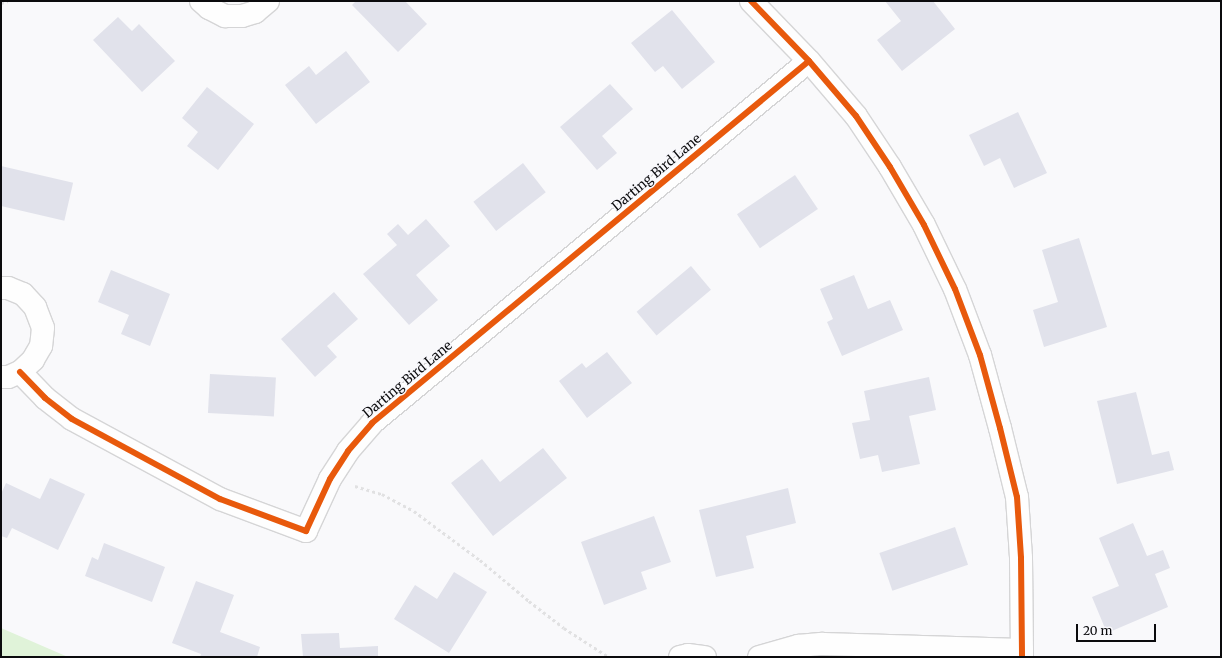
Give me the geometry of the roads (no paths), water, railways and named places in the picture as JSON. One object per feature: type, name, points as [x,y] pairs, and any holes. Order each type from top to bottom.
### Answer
[{"type":"street","points":[[201,1],[209,8],[225,16],[242,16],[255,12],[268,1]]},
{"type":"street","points":[[751,1],[809,61],[856,116],[890,167],[924,225],[954,289],[980,355],[1017,497],[1021,558],[1022,653],[823,644],[798,646],[759,657]]},
{"type":"street","name":"Darting Bird Lane","points":[[1,288],[8,288],[23,294],[35,307],[43,328],[41,346],[33,360],[10,375],[45,398],[72,419],[220,499],[260,516],[306,531],[330,479],[348,451],[372,423],[809,61]]},
{"type":"street","points":[[680,657],[688,655],[705,657]]}]
